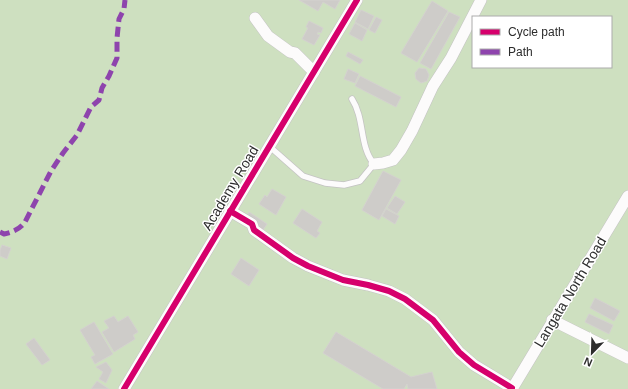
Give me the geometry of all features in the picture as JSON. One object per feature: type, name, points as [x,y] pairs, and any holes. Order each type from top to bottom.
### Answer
[{"type":"street","name":"Academy Road","points":[[124,389],[356,0]]},
{"type":"street","points":[[473,16],[481,0]]},
{"type":"street","points":[[374,164],[383,164],[393,160],[401,150],[412,131],[421,110],[472,17]]},
{"type":"street","points":[[255,18],[268,36],[286,50],[295,53],[314,72]]},
{"type":"street","name":"Langata North Road","points":[[512,389],[552,320],[628,196]]},
{"type":"street","points":[[230,211],[252,224],[254,230],[293,258],[343,280],[389,291],[405,299],[433,320],[459,352],[474,365],[512,389]]},
{"type":"street","points":[[552,320],[628,358]]},
{"type":"lane","points":[[269,146],[303,176],[325,183],[344,185],[360,181],[374,164],[369,158],[361,122],[352,99]]},
{"type":"green space","points":[[0,0],[628,0],[628,389],[0,389]]},
{"type":"building","points":[[299,0],[340,0],[335,9],[323,2],[318,11]]},
{"type":"building","points":[[432,1],[448,11],[417,62],[401,53]]},
{"type":"building","points":[[361,10],[374,16],[368,29],[355,22]]},
{"type":"building","points":[[449,12],[460,17],[431,69],[420,63]]},
{"type":"building","points":[[376,17],[382,20],[375,33],[369,30]]},
{"type":"building","points":[[309,21],[323,28],[321,33],[318,32],[317,34],[320,35],[314,45],[302,39],[308,28],[306,27]]},
{"type":"building","points":[[355,23],[367,30],[362,41],[349,34]]},
{"type":"building","points":[[348,52],[363,60],[360,64],[346,56]]},
{"type":"building","points":[[419,68],[426,69],[429,75],[427,81],[421,83],[416,79],[415,73]]},
{"type":"building","points":[[348,69],[359,74],[355,83],[344,79]]},
{"type":"building","points":[[360,76],[401,97],[396,107],[355,86]]},
{"type":"building","points":[[383,171],[401,180],[379,220],[362,210]]},
{"type":"building","points":[[272,189],[286,197],[276,215],[259,204],[265,195],[267,197]]},
{"type":"building","points":[[395,196],[405,202],[397,214],[387,208]]},
{"type":"building","points":[[302,209],[322,222],[317,231],[320,233],[316,238],[293,223]]},
{"type":"building","points":[[386,209],[399,216],[395,224],[382,216]]},
{"type":"building","points":[[249,212],[267,224],[263,230],[245,219]]},
{"type":"building","points":[[2,245],[11,248],[7,259],[0,256]]},
{"type":"building","points":[[241,258],[259,270],[249,286],[231,274]]},
{"type":"building","points":[[595,298],[620,311],[614,321],[590,308]]},
{"type":"building","points":[[589,314],[613,325],[609,334],[585,322]]},
{"type":"building","points":[[114,316],[118,322],[128,316],[138,332],[133,335],[135,339],[114,352],[102,332],[109,328],[104,321]]},
{"type":"building","points":[[94,322],[113,354],[95,364],[91,357],[95,355],[80,330]]},
{"type":"building","points":[[336,332],[411,377],[432,372],[437,389],[408,389],[407,384],[404,389],[383,389],[323,353]]},
{"type":"building","points":[[34,338],[50,360],[42,365],[26,344]]},
{"type":"building","points":[[106,362],[112,370],[106,383],[99,379],[103,372],[96,367]]},
{"type":"building","points":[[97,381],[109,389],[91,389]]},
{"type":"marked path","points":[[0,232],[4,234],[13,231],[21,227],[25,222],[51,171],[77,135],[91,107],[99,100],[102,88],[117,58],[119,19],[124,9],[125,0]]},
{"type":"cycle path","points":[[124,389],[357,0]]},
{"type":"cycle path","points":[[230,211],[252,224],[254,230],[293,258],[308,266],[343,280],[389,291],[405,299],[433,320],[459,352],[474,365],[512,388]]}]
